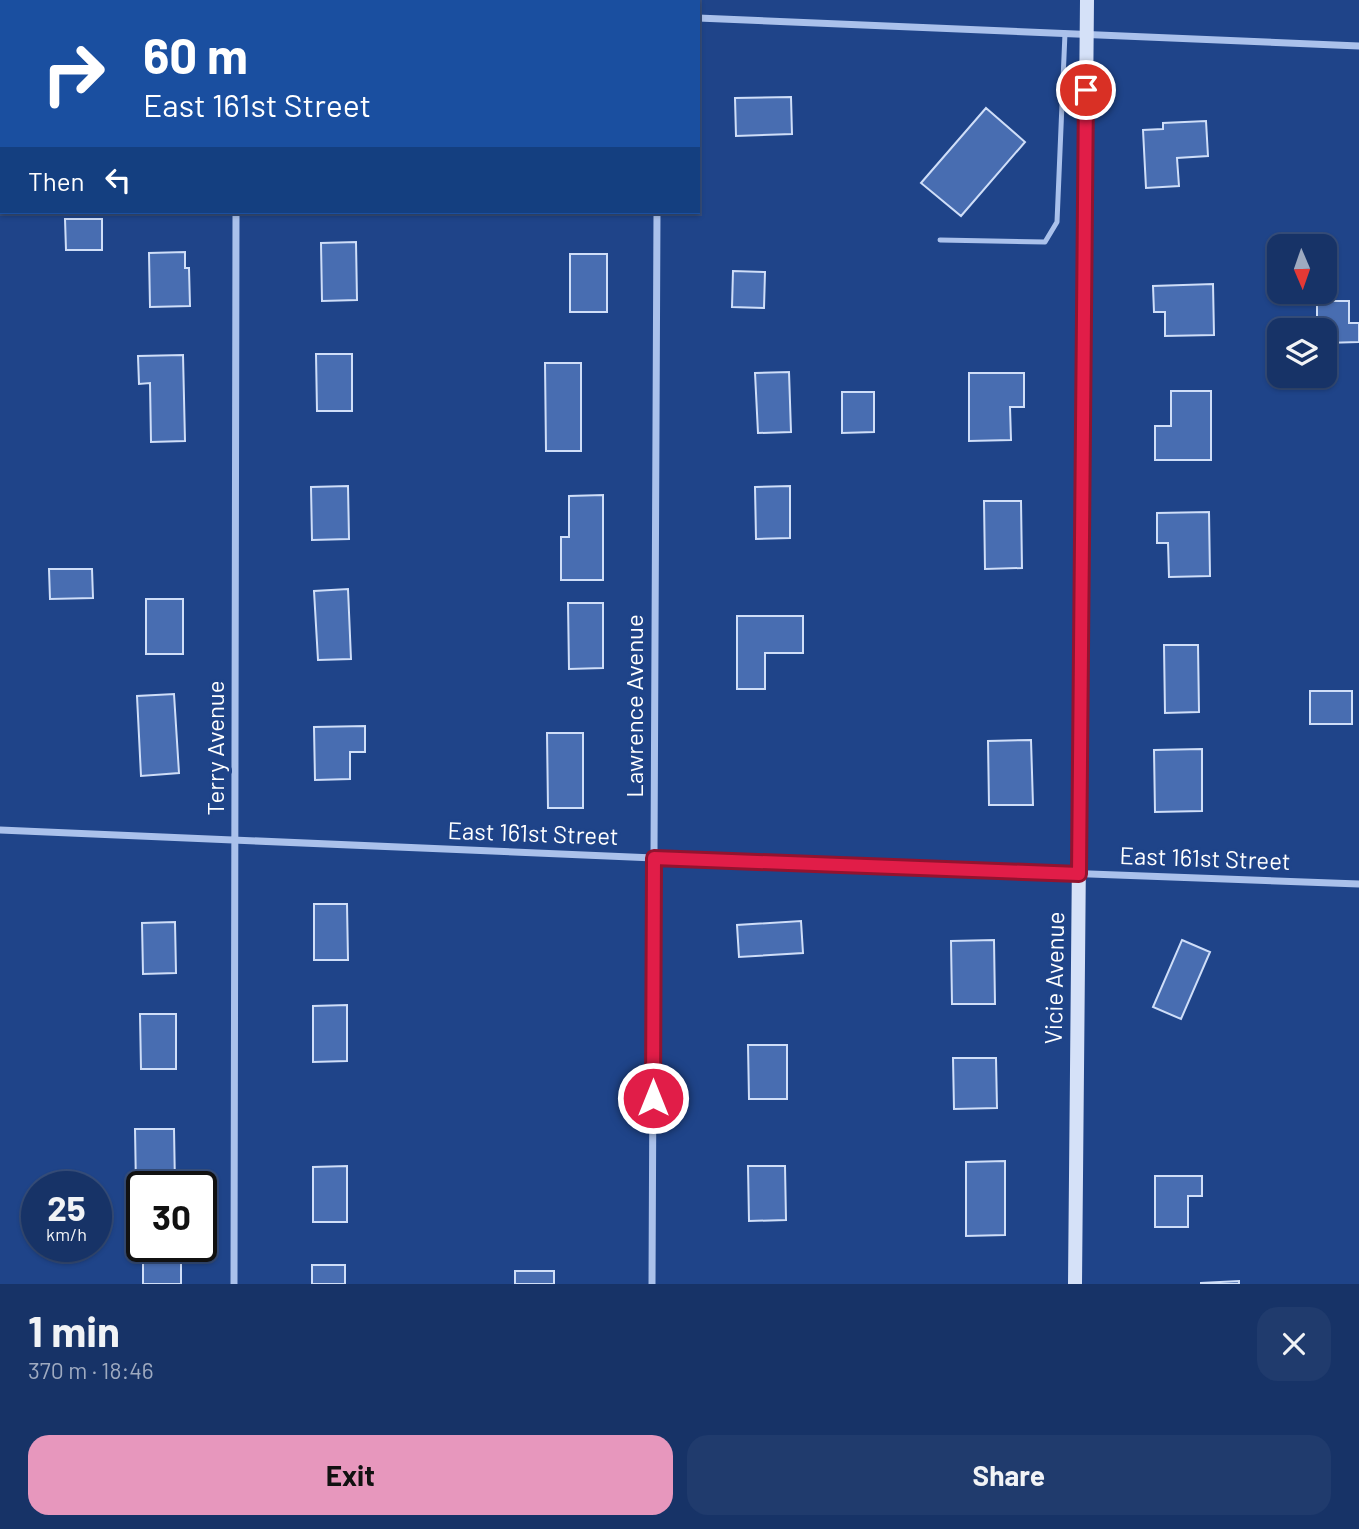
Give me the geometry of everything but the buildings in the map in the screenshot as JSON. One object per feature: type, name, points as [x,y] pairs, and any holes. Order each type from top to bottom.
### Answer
[{"type":"street","name":"Vicie Avenue","points":[[1075,1284],[1087,0]]},
{"type":"street","points":[[700,18],[1359,46]]},
{"type":"street","name":"Terry Avenue","points":[[234,1284],[236,214]]},
{"type":"street","name":"Lawrence Avenue","points":[[652,1284],[657,214]]},
{"type":"street","name":"East 161st Street","points":[[0,830],[1359,884]]},
{"type":"lane","points":[[940,240],[1045,242],[1057,222],[1065,33]]},
{"type":"route","points":[[653,1098],[654,858],[1079,874],[1086,90]]}]
